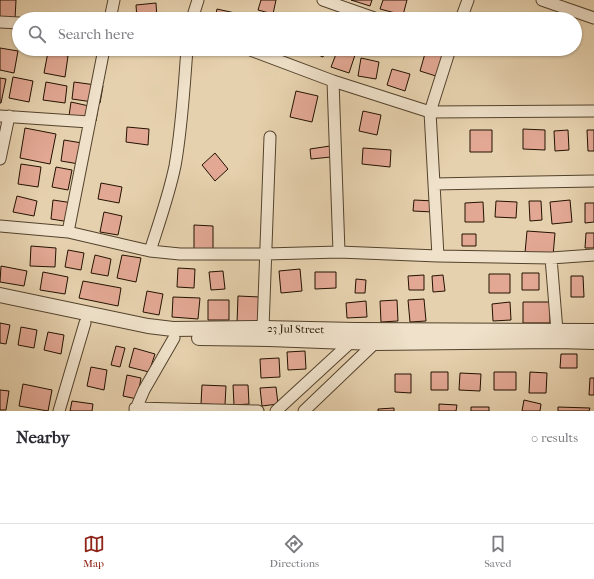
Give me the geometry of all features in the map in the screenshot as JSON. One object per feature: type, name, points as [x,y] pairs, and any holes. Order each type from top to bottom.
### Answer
[{"type":"street","points":[[111,12],[114,0]]},
{"type":"street","points":[[194,12],[198,0]]},
{"type":"street","points":[[323,0],[357,12]]},
{"type":"street","points":[[464,12],[468,0]]},
{"type":"street","points":[[542,0],[577,12]]},
{"type":"street","points":[[582,14],[594,18]]},
{"type":"street","points":[[0,22],[12,23]]},
{"type":"street","points":[[68,232],[103,56]]},
{"type":"street","points":[[150,251],[165,207],[175,166],[182,120],[187,56]]},
{"type":"street","points":[[267,56],[334,81],[430,112],[594,111]]},
{"type":"street","points":[[438,256],[430,112],[448,56]]},
{"type":"street","points":[[334,81],[339,252]]},
{"type":"street","points":[[0,159],[4,116],[89,122]]},
{"type":"street","points":[[263,328],[270,137]]},
{"type":"street","points":[[434,184],[594,181]]},
{"type":"street","points":[[0,226],[68,232],[150,251],[180,254],[339,252],[551,258],[594,255]]},
{"type":"street","points":[[551,258],[557,336]]},
{"type":"street","name":"23 Jul Street","points":[[0,296],[148,326],[174,333],[269,339],[375,343],[557,336],[594,331]]},
{"type":"street","name":"23 Jul Street","points":[[0,305],[146,334],[263,328],[557,336],[594,342]]},
{"type":"street","points":[[59,411],[86,323]]},
{"type":"street","points":[[174,333],[135,410],[258,411]]},
{"type":"street","points":[[276,411],[351,342]]},
{"type":"street","points":[[304,411],[375,343]]},
{"type":"building","points":[[0,0],[16,0],[15,12],[12,12],[12,19],[0,18]]},
{"type":"building","points":[[261,0],[276,0],[273,12],[258,10]]},
{"type":"building","points":[[351,0],[372,0],[370,6]]},
{"type":"building","points":[[383,0],[407,0],[404,12],[392,12],[380,9]]},
{"type":"building","points":[[156,3],[157,12],[136,12],[136,5]]},
{"type":"building","points":[[217,9],[230,12],[216,12]]},
{"type":"building","points":[[0,48],[12,50],[12,56],[17,56],[14,73],[0,70]]},
{"type":"building","points":[[47,56],[68,56],[65,77],[44,73]]},
{"type":"building","points":[[335,56],[355,56],[349,73],[331,67]]},
{"type":"building","points":[[424,56],[445,56],[439,77],[420,71]]},
{"type":"building","points":[[361,58],[379,62],[376,79],[358,76]]},
{"type":"building","points":[[392,69],[410,74],[405,91],[387,85]]},
{"type":"building","points":[[13,77],[33,81],[29,102],[9,98]]},
{"type":"building","points":[[0,78],[6,79],[1,103],[0,103]]},
{"type":"building","points":[[46,82],[67,86],[65,103],[43,100]]},
{"type":"building","points":[[74,82],[103,86],[100,103],[72,99]]},
{"type":"building","points":[[296,91],[318,96],[312,122],[290,117]]},
{"type":"building","points":[[71,102],[98,108],[96,121],[69,116]]},
{"type":"building","points":[[363,111],[381,115],[377,135],[359,131]]},
{"type":"building","points":[[127,127],[149,129],[148,145],[126,142]]},
{"type":"building","points":[[25,128],[56,134],[50,164],[20,158]]},
{"type":"building","points":[[523,129],[545,130],[545,150],[523,149]]},
{"type":"building","points":[[470,130],[492,130],[492,152],[470,152]]},
{"type":"building","points":[[568,130],[569,150],[555,151],[554,131]]},
{"type":"building","points":[[587,130],[594,130],[594,151],[588,151]]},
{"type":"building","points":[[64,140],[82,143],[79,164],[61,161]]},
{"type":"building","points":[[330,146],[331,157],[311,159],[310,149]]},
{"type":"building","points":[[363,148],[391,150],[390,167],[362,164]]},
{"type":"building","points":[[215,153],[228,169],[215,181],[202,165]]},
{"type":"building","points":[[21,164],[41,167],[38,187],[18,184]]},
{"type":"building","points":[[56,167],[72,170],[68,190],[52,187]]},
{"type":"building","points":[[101,183],[122,187],[119,203],[98,199]]},
{"type":"building","points":[[17,196],[37,201],[34,216],[13,212]]},
{"type":"building","points":[[53,200],[73,203],[70,222],[51,219]]},
{"type":"building","points":[[414,200],[434,201],[433,212],[413,211]]},
{"type":"building","points":[[570,200],[572,222],[552,224],[550,202]]},
{"type":"building","points":[[496,201],[517,202],[516,218],[495,217]]},
{"type":"building","points":[[529,201],[541,201],[542,220],[530,221]]},
{"type":"building","points":[[483,202],[484,222],[465,222],[465,203]]},
{"type":"building","points":[[585,203],[594,203],[594,222],[585,223]]},
{"type":"building","points":[[104,212],[122,216],[118,235],[100,232]]},
{"type":"building","points":[[194,225],[213,226],[213,250],[194,250]]},
{"type":"building","points":[[527,231],[555,233],[553,256],[525,253]]},
{"type":"building","points":[[586,233],[594,233],[594,248],[585,248]]},
{"type":"building","points":[[462,234],[476,234],[476,246],[462,246]]},
{"type":"building","points":[[31,246],[56,248],[55,267],[30,266]]},
{"type":"building","points":[[68,250],[84,253],[81,270],[65,267]]},
{"type":"building","points":[[95,255],[111,259],[108,276],[91,273]]},
{"type":"building","points":[[122,255],[141,258],[136,282],[117,278]]},
{"type":"building","points":[[1,266],[27,271],[24,286],[0,282]]},
{"type":"building","points":[[178,268],[195,269],[194,288],[177,287]]},
{"type":"building","points":[[300,269],[302,291],[281,293],[279,271]]},
{"type":"building","points":[[223,271],[225,289],[211,290],[209,272]]},
{"type":"building","points":[[43,272],[68,277],[65,294],[40,290]]},
{"type":"building","points":[[315,272],[336,272],[336,288],[315,289]]},
{"type":"building","points":[[522,273],[539,273],[539,290],[522,290]]},
{"type":"building","points":[[489,274],[510,274],[510,293],[489,293]]},
{"type":"building","points":[[424,275],[424,290],[409,290],[408,276]]},
{"type":"building","points":[[443,275],[445,291],[433,292],[432,276]]},
{"type":"building","points":[[571,276],[583,276],[584,297],[571,297]]},
{"type":"building","points":[[356,279],[366,280],[365,293],[355,293]]},
{"type":"building","points":[[83,281],[121,288],[118,306],[79,298]]},
{"type":"building","points":[[147,291],[163,294],[159,315],[143,312]]},
{"type":"building","points":[[238,296],[260,297],[259,324],[237,323]]},
{"type":"building","points":[[173,297],[200,298],[198,319],[172,317]]},
{"type":"building","points":[[424,299],[426,321],[410,322],[408,300]]},
{"type":"building","points":[[208,300],[229,300],[229,320],[208,320]]},
{"type":"building","points":[[397,300],[398,321],[381,322],[380,301]]},
{"type":"building","points":[[366,301],[367,317],[347,318],[346,303]]},
{"type":"building","points":[[510,302],[511,320],[493,321],[492,304]]},
{"type":"building","points":[[523,302],[550,302],[550,323],[523,323]]},
{"type":"building","points":[[0,323],[10,325],[6,344],[0,343]]},
{"type":"building","points":[[21,327],[37,330],[34,348],[18,345]]},
{"type":"building","points":[[48,332],[64,335],[61,354],[44,350]]},
{"type":"building","points":[[116,346],[125,348],[120,367],[111,365]]},
{"type":"building","points":[[134,348],[155,354],[149,372],[129,367]]},
{"type":"building","points":[[305,351],[306,369],[288,370],[287,352]]},
{"type":"building","points":[[561,354],[577,354],[577,368],[560,368]]},
{"type":"building","points":[[279,358],[280,377],[261,378],[260,359]]},
{"type":"building","points":[[91,367],[107,370],[104,390],[87,386]]},
{"type":"building","points":[[431,372],[448,372],[448,390],[431,390]]},
{"type":"building","points":[[494,372],[516,372],[516,390],[494,390]]},
{"type":"building","points":[[530,372],[547,373],[546,393],[529,393]]},
{"type":"building","points":[[460,373],[481,374],[480,391],[459,390]]},
{"type":"building","points":[[395,374],[411,374],[411,393],[395,392]]},
{"type":"building","points":[[127,375],[141,378],[137,399],[123,396]]},
{"type":"building","points":[[590,378],[594,378],[594,395],[589,395]]},
{"type":"building","points":[[23,384],[52,390],[48,411],[19,406]]},
{"type":"building","points":[[202,385],[226,386],[225,405],[201,404]]},
{"type":"building","points":[[233,385],[248,385],[249,404],[234,405]]},
{"type":"building","points":[[276,387],[278,404],[262,406],[260,388]]},
{"type":"building","points":[[0,390],[9,391],[6,410],[0,410]]},
{"type":"building","points":[[524,400],[541,404],[540,411],[522,411]]},
{"type":"building","points":[[72,401],[93,404],[92,411],[70,411]]},
{"type":"building","points":[[439,404],[457,405],[456,411],[439,411]]},
{"type":"building","points":[[471,407],[489,407],[489,411],[471,411]]},
{"type":"building","points":[[558,407],[590,408],[589,411],[558,411]]},
{"type":"building","points":[[394,408],[394,411],[378,411],[378,409]]}]
